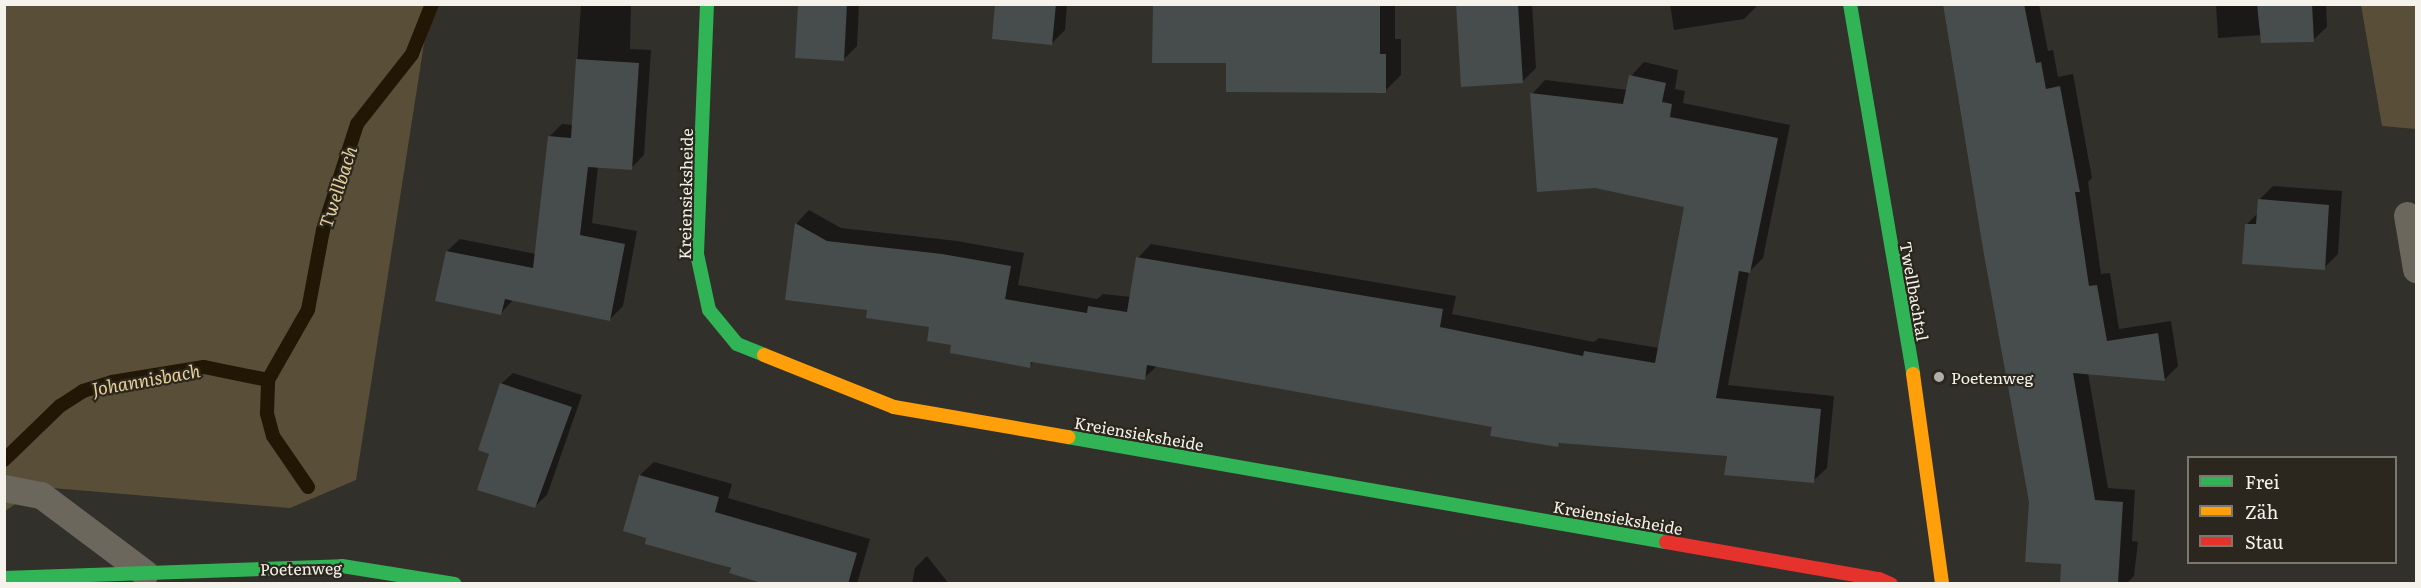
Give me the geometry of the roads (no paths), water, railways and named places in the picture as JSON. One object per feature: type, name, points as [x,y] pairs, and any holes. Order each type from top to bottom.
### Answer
[{"type":"street","name":"Kreiensieksheide","points":[[707,4],[697,254],[709,310],[737,344],[894,407],[1855,575],[1891,584]]},
{"type":"street","name":"Twellbachtal","points":[[1850,4],[1915,385],[1942,584]]},
{"type":"street","name":"Poetenweg","points":[[4,578],[145,573],[341,575],[455,584]]},
{"type":"lane","points":[[2407,216],[2416,269]]},
{"type":"lane","points":[[4,488],[41,495],[145,573]]},
{"type":"waterway","name":"Twellbach","points":[[308,487],[273,436],[267,413],[268,380],[308,310],[323,230],[357,124],[412,54],[432,4]]},
{"type":"waterway","name":"Johannisbach","points":[[4,460],[60,406],[83,391],[112,382],[204,367],[268,380]]},
{"type":"place","name":"Poetenweg","points":[[1939,377]]}]
